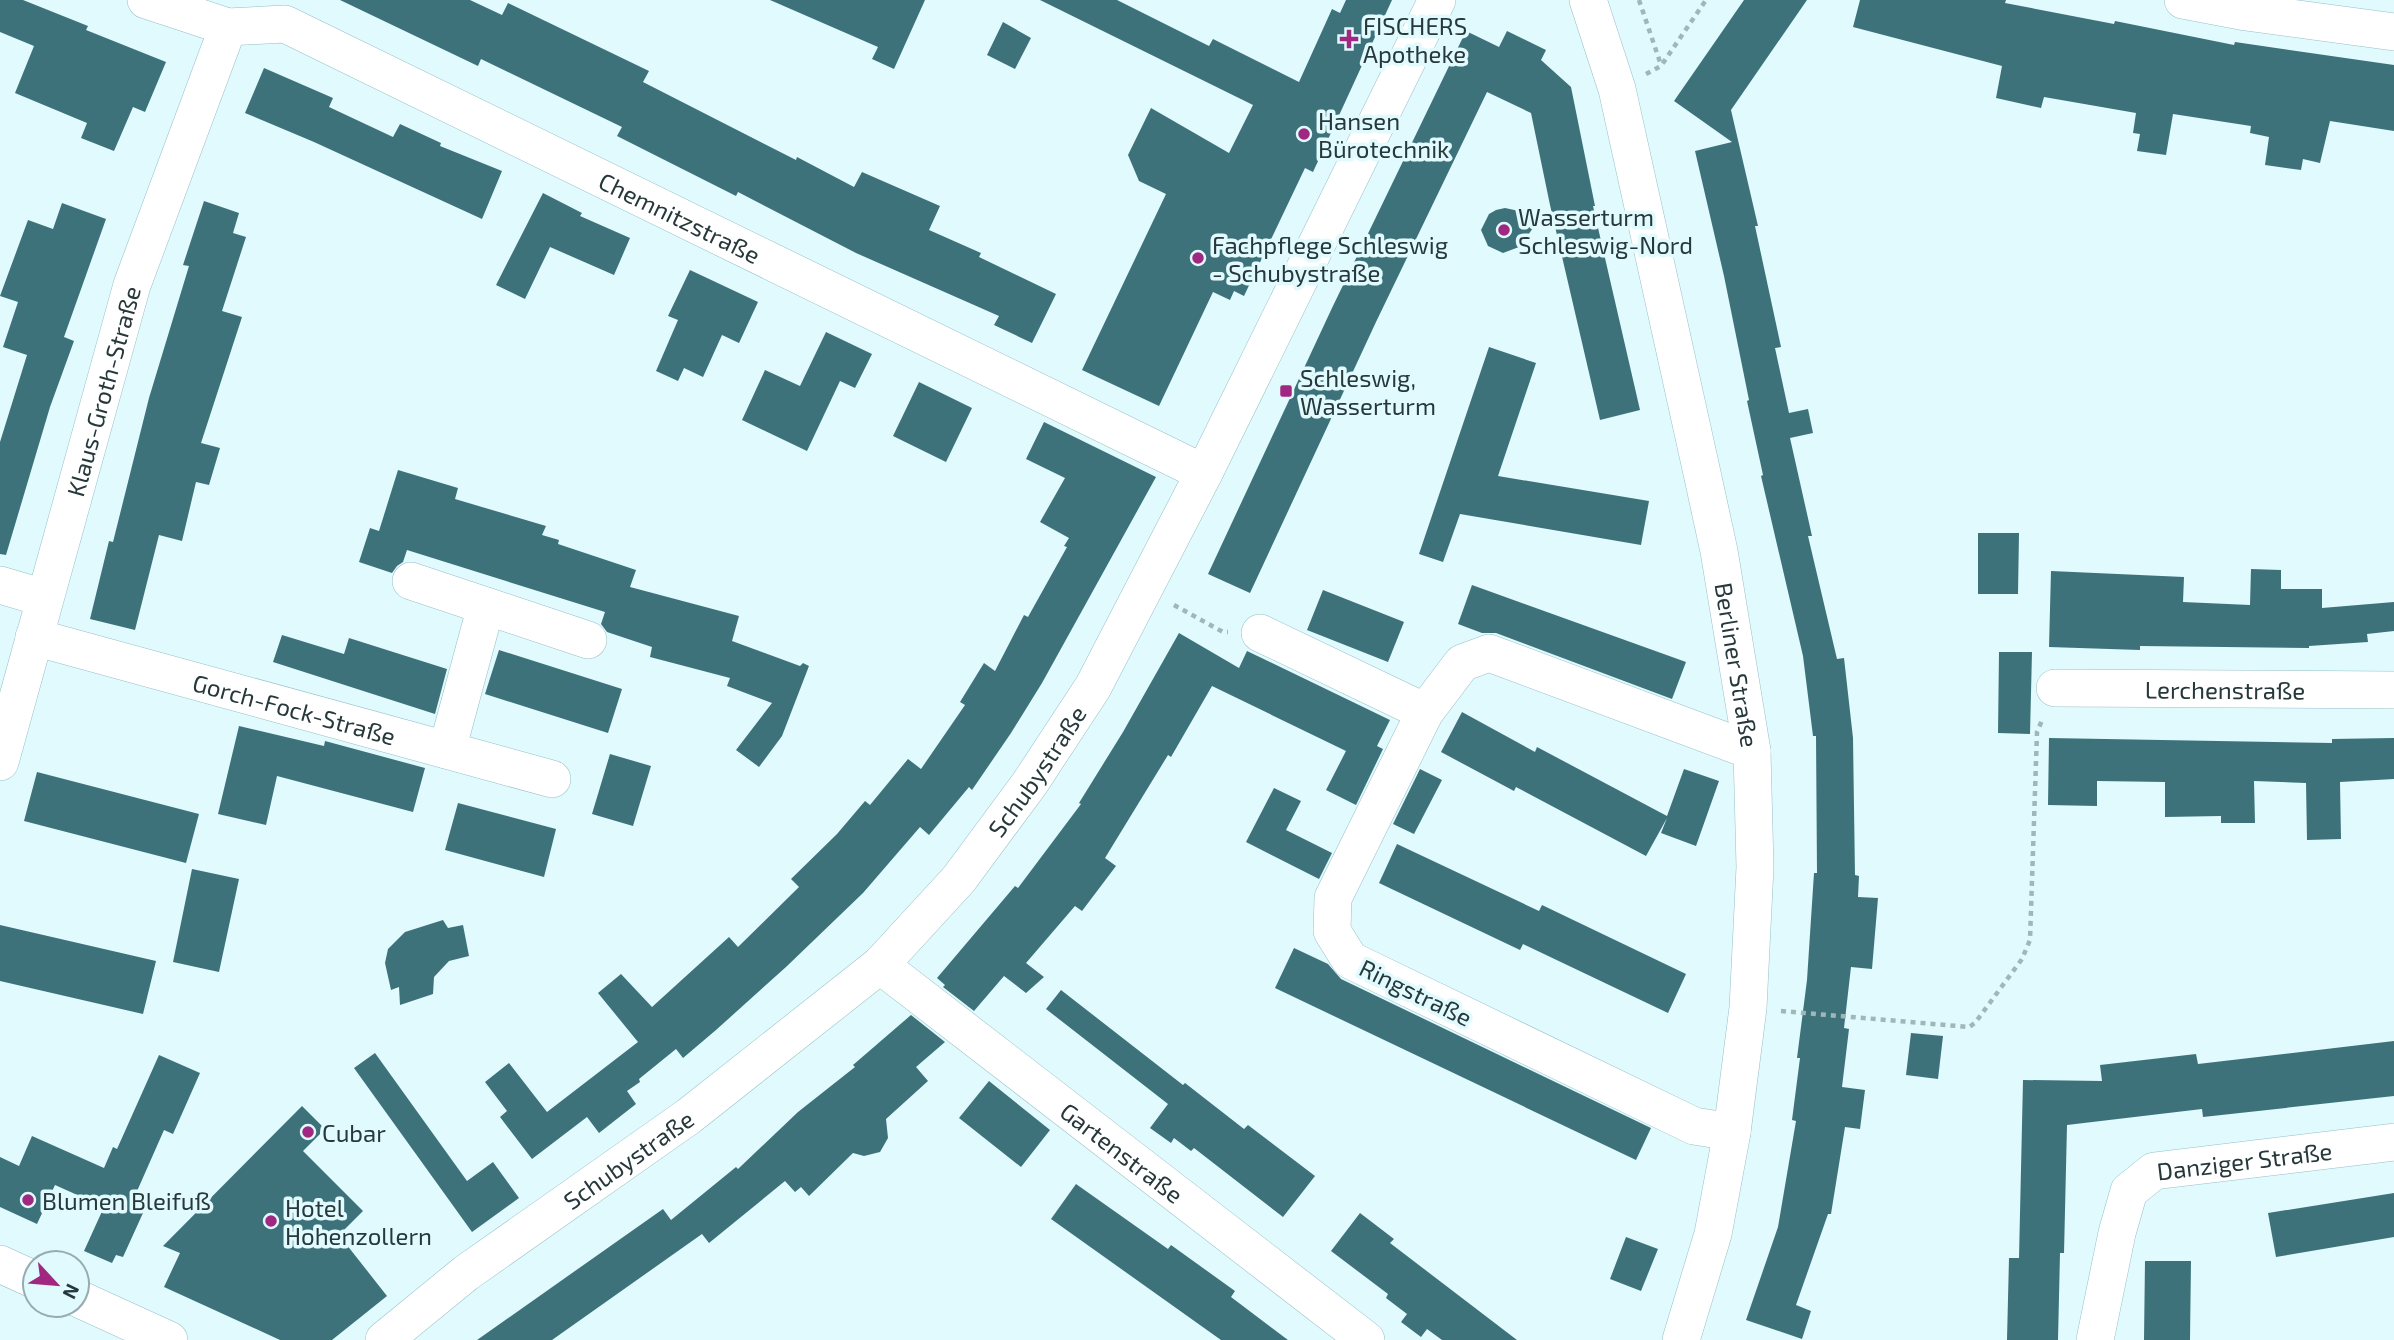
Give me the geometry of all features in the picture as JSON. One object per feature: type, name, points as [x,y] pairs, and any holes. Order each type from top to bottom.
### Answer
[{"type":"street","name":"Chemnitzstraße","points":[[146,0],[228,27],[285,24],[1204,473]]},
{"type":"street","name":"Schubystraße","points":[[384,1340],[466,1273],[689,1116],[880,965],[959,879],[1030,783],[1093,687],[1146,589],[1437,0]]},
{"type":"street","name":"Berliner Straße","points":[[1588,0],[1617,89],[1716,538],[1752,751],[1755,867],[1748,1008],[1732,1132],[1713,1234],[1681,1340]]},
{"type":"street","points":[[2183,0],[2246,12],[2394,33]]},
{"type":"street","name":"Klaus-Groth-Straße","points":[[0,762],[132,285],[228,27]]},
{"type":"street","points":[[411,581],[588,640]]},
{"type":"street","points":[[0,585],[44,598]]},
{"type":"street","points":[[447,750],[486,606]]},
{"type":"street","points":[[1260,632],[1425,712]]},
{"type":"street","name":"Gorch-Fock-Straße","points":[[34,637],[552,779]]},
{"type":"street","name":"Ringstraße","points":[[1732,1132],[1694,1126],[1350,960],[1332,931],[1334,898],[1425,712],[1462,663],[1489,653],[1752,751]]},
{"type":"street","name":"Lerchenstraße","points":[[2055,688],[2394,690]]},
{"type":"street","name":"Gartenstraße","points":[[880,965],[1366,1340]]},
{"type":"street","name":"Danziger Straße","points":[[2095,1340],[2117,1233],[2129,1191],[2154,1171],[2394,1142]]},
{"type":"street","points":[[91,1304],[169,1340]]},
{"type":"path","points":[[1639,0],[1661,66]]},
{"type":"path","points":[[1617,89],[1661,66],[1706,0]]},
{"type":"path","points":[[1146,589],[1223,632],[1260,632]]},
{"type":"path","points":[[1748,1008],[1969,1027],[1975,1023],[2028,947],[2031,931],[2037,732],[2055,688]]},
{"type":"building","points":[[0,0],[23,0],[88,26],[86,30],[166,62],[145,112],[133,107],[114,151],[81,138],[87,123],[15,93],[34,46],[0,32]]},
{"type":"building","points":[[340,0],[470,0],[502,15],[508,3],[649,71],[643,82],[796,160],[797,157],[854,187],[862,172],[940,206],[929,230],[981,253],[979,257],[1056,294],[1032,343],[994,325],[999,316],[856,253],[738,192],[736,196],[617,136],[622,127],[481,59],[478,66]]},
{"type":"building","points":[[770,0],[925,0],[894,69],[872,59],[878,47]]},
{"type":"building","points":[[1040,0],[1117,0],[1209,46],[1213,39],[1299,82],[1332,9],[1340,13],[1346,0],[1392,0],[1313,172],[1305,168],[1244,296],[1234,291],[1230,300],[1213,292],[1159,406],[1082,370],[1166,194],[1139,181],[1128,155],[1151,108],[1229,153],[1253,105]]},
{"type":"building","points":[[1744,0],[1807,0],[1731,110],[1758,226],[1755,226],[1781,347],[1775,348],[1789,413],[1808,409],[1813,433],[1790,438],[1812,536],[1808,536],[1837,659],[1844,658],[1853,738],[1855,875],[1859,876],[1858,897],[1878,898],[1872,969],[1851,967],[1844,1028],[1849,1029],[1842,1087],[1865,1090],[1860,1129],[1845,1127],[1831,1214],[1828,1214],[1796,1305],[1811,1311],[1802,1339],[1746,1320],[1778,1227],[1796,1121],[1792,1120],[1800,1058],[1797,1058],[1807,980],[1814,873],[1817,873],[1816,736],[1813,736],[1803,656],[1761,476],[1763,475],[1724,276],[1695,151],[1732,142],[1674,101]]},
{"type":"building","points":[[1860,0],[2006,0],[2005,3],[2114,24],[2115,21],[2234,45],[2235,42],[2394,65],[2394,131],[2330,121],[2320,163],[2303,159],[2301,170],[2265,165],[2269,137],[2250,133],[2251,126],[2173,114],[2166,155],[2137,151],[2140,134],[2133,133],[2136,113],[2044,97],[2041,108],[1996,98],[2002,66],[1853,27]]},
{"type":"building","points":[[1003,22],[1031,38],[1015,69],[987,55]]},
{"type":"building","points":[[1466,31],[1499,47],[1507,31],[1546,50],[1541,60],[1571,87],[1593,206],[1640,410],[1600,420],[1531,113],[1487,92],[1250,593],[1208,574],[1332,308]]},
{"type":"building","points":[[264,68],[333,98],[329,107],[393,137],[400,124],[441,143],[440,146],[502,171],[482,219],[245,113]]},
{"type":"building","points":[[543,193],[582,213],[580,216],[630,238],[614,275],[550,247],[525,299],[496,285]]},
{"type":"building","points":[[204,201],[239,213],[233,233],[246,237],[222,311],[242,317],[201,443],[220,448],[209,485],[196,482],[182,541],[159,535],[135,630],[90,619],[109,541],[113,542],[149,398],[189,266],[183,265]]},
{"type":"building","points":[[62,203],[106,219],[64,337],[74,341],[50,407],[6,555],[0,554],[0,442],[27,355],[3,347],[18,302],[0,296],[28,220],[53,229]]},
{"type":"building","name":"Wasserturm Schleswig-Nord","points":[[1505,208],[1542,216],[1519,247],[1503,253],[1488,246],[1481,230],[1489,214]]},
{"type":"building","points":[[690,270],[758,302],[739,343],[722,335],[703,377],[684,368],[678,381],[656,371],[678,320],[668,316]]},
{"type":"building","points":[[826,332],[872,354],[855,388],[840,381],[807,451],[742,420],[765,370],[800,386]]},
{"type":"building","points":[[1489,347],[1536,363],[1498,476],[1649,501],[1641,545],[1460,514],[1443,562],[1419,554]]},
{"type":"building","points":[[919,382],[972,408],[946,462],[893,436]]},
{"type":"building","points":[[1044,422],[1156,477],[1042,683],[972,790],[969,787],[929,835],[920,827],[863,893],[716,1030],[683,1058],[676,1049],[639,1079],[640,1082],[627,1091],[636,1104],[599,1133],[587,1117],[532,1159],[500,1117],[507,1111],[485,1082],[509,1063],[547,1112],[638,1042],[598,993],[621,974],[652,1007],[729,937],[738,947],[799,887],[791,879],[837,834],[865,801],[870,805],[908,759],[921,769],[965,705],[960,702],[984,663],[995,671],[1024,615],[1028,617],[1067,547],[1064,546],[1069,538],[1040,522],[1065,478],[1026,459]]},
{"type":"building","points":[[398,470],[458,488],[455,499],[546,526],[542,535],[559,540],[558,544],[636,570],[630,587],[739,616],[732,641],[800,666],[803,663],[809,666],[782,736],[759,767],[736,750],[772,703],[727,686],[730,678],[650,657],[652,647],[607,632],[601,624],[605,612],[407,550],[403,562],[392,573],[359,562],[370,528],[379,531]]},
{"type":"building","points":[[1978,533],[2019,533],[2018,594],[1978,594]]},
{"type":"building","points":[[2251,569],[2281,570],[2281,589],[2322,589],[2322,608],[2394,602],[2394,631],[2367,634],[2368,642],[2309,648],[2140,646],[2140,650],[2049,647],[2051,571],[2184,577],[2183,602],[2250,605]]},
{"type":"building","points":[[1472,585],[1686,662],[1672,699],[1496,633],[1482,633],[1458,624]]},
{"type":"building","points":[[1323,590],[1404,622],[1388,662],[1307,630]]},
{"type":"building","points":[[1179,633],[1239,668],[1247,651],[1390,720],[1377,746],[1383,749],[1356,805],[1326,790],[1346,751],[1212,686],[1171,757],[1168,755],[1105,858],[1116,866],[1082,911],[1075,906],[1026,963],[1044,977],[1026,993],[1004,976],[974,1011],[943,987],[945,985],[937,978],[1015,886],[1018,888],[1081,804],[1079,803]]},
{"type":"building","points":[[282,635],[344,654],[349,638],[447,669],[435,714],[273,662]]},
{"type":"building","points":[[499,650],[622,689],[608,733],[485,694]]},
{"type":"building","points":[[1999,652],[2032,652],[2030,734],[1998,733]]},
{"type":"building","points":[[1462,712],[1535,752],[1537,747],[1667,816],[1684,769],[1719,781],[1696,846],[1661,833],[1667,818],[1646,856],[1516,787],[1514,791],[1441,752]]},
{"type":"building","points":[[239,726],[324,746],[325,741],[425,768],[413,812],[277,776],[266,825],[218,814]]},
{"type":"building","points":[[2049,738],[2332,743],[2332,739],[2394,738],[2394,779],[2340,782],[2341,839],[2307,840],[2306,783],[2254,781],[2255,823],[2221,823],[2221,816],[2165,817],[2165,782],[2097,781],[2097,806],[2048,805]]},
{"type":"building","points":[[610,754],[651,766],[633,826],[592,814]]},
{"type":"building","points":[[1420,769],[1442,780],[1414,834],[1393,824]]},
{"type":"building","points":[[37,772],[199,814],[186,863],[24,821]]},
{"type":"building","points":[[1274,788],[1301,801],[1286,830],[1332,853],[1319,879],[1246,842]]},
{"type":"building","points":[[458,803],[556,829],[544,877],[445,850]]},
{"type":"building","points":[[1397,844],[1539,911],[1542,905],[1686,974],[1668,1013],[1523,944],[1520,950],[1379,883]]},
{"type":"building","points":[[192,869],[239,879],[219,972],[173,962]]},
{"type":"building","points":[[443,920],[448,928],[463,925],[469,956],[449,961],[434,977],[433,994],[400,1005],[399,987],[391,990],[385,963],[388,949],[405,932]]},
{"type":"building","points":[[0,925],[156,961],[143,1014],[0,981]]},
{"type":"building","points":[[1294,948],[1328,964],[1341,979],[1651,1128],[1636,1160],[1275,988]]},
{"type":"building","points":[[1061,990],[1183,1085],[1185,1083],[1244,1129],[1248,1125],[1315,1176],[1283,1217],[1194,1148],[1191,1151],[1174,1138],[1171,1143],[1150,1128],[1168,1104],[1046,1009]]},
{"type":"building","points":[[911,1015],[945,1042],[916,1067],[928,1081],[886,1119],[888,1138],[880,1152],[864,1156],[853,1153],[809,1196],[801,1187],[795,1192],[785,1181],[709,1243],[702,1234],[552,1340],[477,1340],[663,1209],[671,1220],[736,1167],[738,1169],[798,1112],[855,1067],[853,1065]]},
{"type":"building","points":[[1911,1033],[1943,1036],[1938,1079],[1906,1075]]},
{"type":"building","points":[[2394,1041],[2394,1096],[2203,1117],[2202,1109],[2067,1125],[2064,1253],[2060,1253],[2058,1340],[2007,1340],[2009,1258],[2019,1258],[2023,1080],[2102,1081],[2100,1065],[2196,1054],[2198,1064]]},
{"type":"building","points":[[375,1053],[467,1181],[493,1162],[519,1198],[472,1232],[354,1068]]},
{"type":"building","points":[[159,1055],[200,1073],[173,1134],[164,1130],[130,1207],[143,1213],[123,1257],[116,1255],[112,1263],[91,1254],[91,1249],[85,1249],[104,1207],[55,1185],[37,1224],[0,1207],[0,1157],[19,1166],[32,1136],[104,1168],[113,1147],[117,1149]]},
{"type":"building","points":[[989,1081],[1050,1130],[1021,1167],[959,1118]]},
{"type":"building","name":"Hotel Hohenzollern","points":[[302,1106],[325,1129],[303,1151],[363,1211],[339,1235],[387,1296],[332,1340],[280,1340],[164,1287],[180,1253],[163,1246]]},
{"type":"building","points":[[1076,1184],[1168,1249],[1171,1245],[1235,1291],[1231,1297],[1288,1340],[1221,1340],[1051,1219]]},
{"type":"building","points":[[2394,1193],[2394,1237],[2276,1257],[2268,1213]]},
{"type":"building","points":[[1360,1213],[1394,1239],[1390,1243],[1517,1340],[1442,1340],[1427,1329],[1421,1337],[1401,1322],[1407,1314],[1386,1298],[1388,1294],[1331,1251]]},
{"type":"building","points":[[1626,1237],[1658,1249],[1641,1291],[1610,1279]]},
{"type":"building","points":[[2145,1261],[2191,1261],[2190,1340],[2144,1340]]},
{"type":"place","name":"FISCHERS Apotheke","points":[[1349,39]]},
{"type":"place","name":"Hansen Bürotechnik","points":[[1304,134]]},
{"type":"place","name":"Wasserturm Schleswig-Nord","points":[[1504,230]]},
{"type":"place","name":"Fachpflege Schleswig - Schubystraße","points":[[1198,258]]},
{"type":"place","name":"Schleswig, Wasserturm","points":[[1286,391]]},
{"type":"place","name":"Cubar","points":[[308,1132]]},
{"type":"place","name":"Blumen Bleifuß","points":[[28,1200]]},
{"type":"place","name":"Hotel Hohenzollern","points":[[271,1221]]}]
